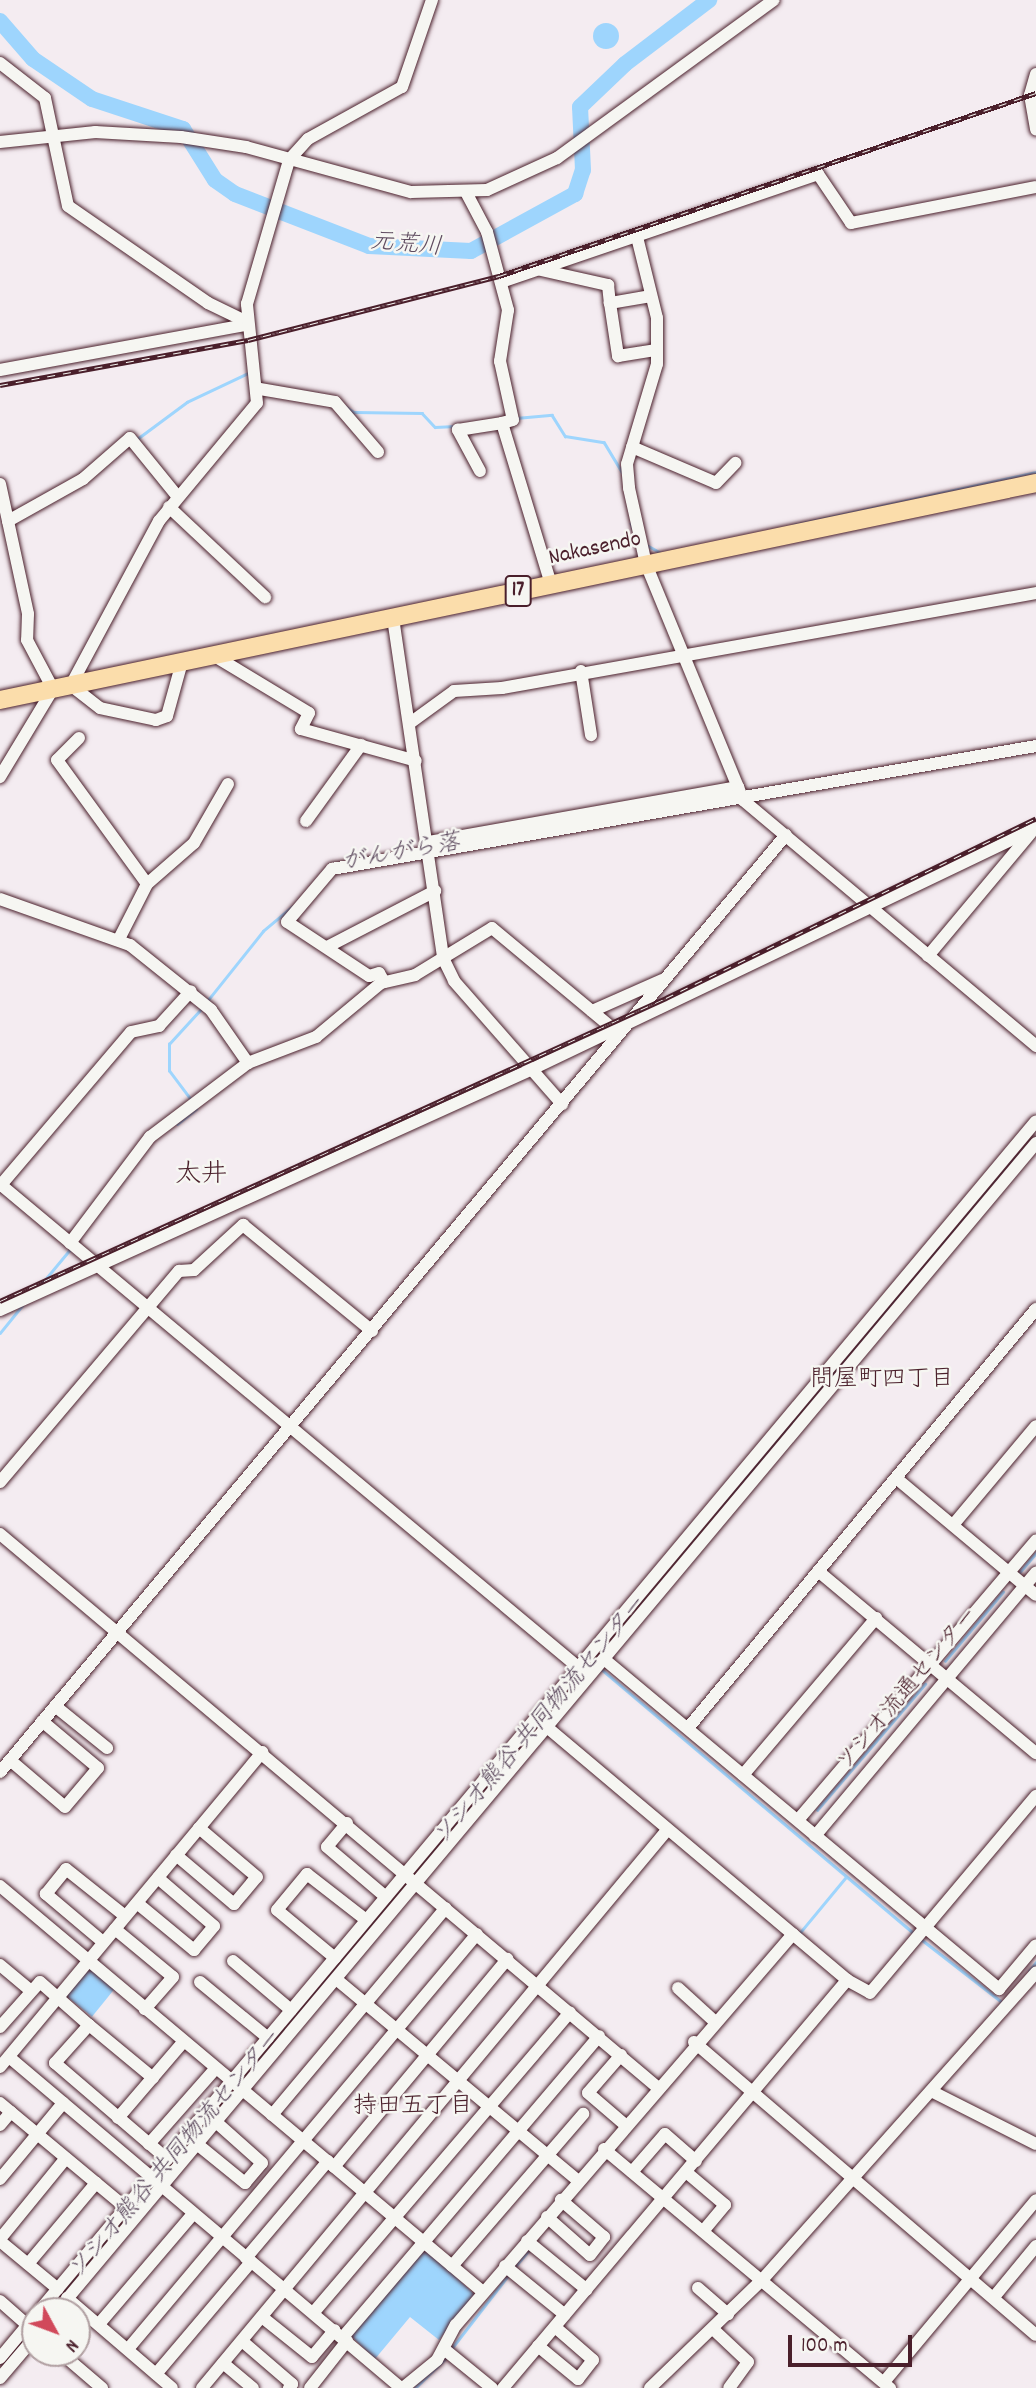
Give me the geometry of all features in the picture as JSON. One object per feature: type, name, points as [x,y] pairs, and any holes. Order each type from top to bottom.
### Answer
[{"type":"highway","name":"Nakasendo","points":[[0,700],[1036,483]]},
{"type":"street","points":[[182,662],[166,716],[156,720],[100,708],[71,685],[174,502],[247,421],[260,389],[246,323],[289,160],[308,139],[402,87],[432,0]]},
{"type":"street","points":[[0,142],[54,133],[181,137],[207,140],[411,192],[467,194],[511,183],[576,144],[774,0]]},
{"type":"street","points":[[0,63],[45,98],[68,206],[208,303],[246,323]]},
{"type":"street","points":[[1036,74],[1036,128]]},
{"type":"street","points":[[501,282],[818,174],[851,223],[1036,187]]},
{"type":"street","points":[[467,194],[501,282],[508,310],[500,361],[513,420],[458,430],[480,471]]},
{"type":"street","points":[[637,237],[651,296],[657,350],[632,447],[629,488],[646,564],[743,800],[1036,1046]]},
{"type":"street","points":[[541,270],[608,285],[618,356],[657,350]]},
{"type":"street","points":[[610,303],[651,296]]},
{"type":"street","points":[[0,370],[246,323]]},
{"type":"street","points":[[260,389],[335,402],[378,452]]},
{"type":"street","points":[[502,423],[551,584]]},
{"type":"street","points":[[8,520],[83,479],[131,438],[174,502],[265,597]]},
{"type":"street","points":[[632,447],[716,483],[735,463]]},
{"type":"street","points":[[0,484],[27,639],[53,689],[0,777]]},
{"type":"street","points":[[410,723],[454,691],[1036,593]]},
{"type":"street","points":[[393,618],[430,847],[443,958],[454,981],[562,1104]]},
{"type":"street","points":[[213,655],[309,713],[301,729],[416,761]]},
{"type":"street","points":[[581,671],[591,735]]},
{"type":"street","points":[[79,737],[57,760],[147,884]]},
{"type":"street","points":[[306,821],[361,746]]},
{"type":"street","points":[[430,847],[743,800],[1036,746]]},
{"type":"street","points":[[119,939],[147,884],[194,844],[228,784]]},
{"type":"street","points":[[384,982],[379,973],[369,976],[287,922],[326,872],[430,847],[738,787]]},
{"type":"street","points":[[0,1310],[616,1032],[632,1020],[1036,828]]},
{"type":"street","points":[[928,956],[1036,828]]},
{"type":"street","points":[[632,1020],[786,835]]},
{"type":"street","points":[[327,947],[435,891]]},
{"type":"street","points":[[0,899],[119,939],[191,992],[248,1063]]},
{"type":"street","points":[[69,1242],[150,1137],[248,1063],[342,1021],[384,982],[415,975],[492,928],[616,1032]]},
{"type":"street","points":[[592,1011],[667,978]]},
{"type":"street","points":[[191,992],[159,1026],[131,1032],[0,1185],[583,1671]]},
{"type":"street","points":[[0,1772],[562,1104],[616,1032]]},
{"type":"street","points":[[58,2297],[156,2181],[167,2158],[336,1979],[410,1877],[1036,1121]]},
{"type":"street","points":[[62,2297],[126,2208],[197,2144],[216,2122],[268,2038],[366,1920],[386,1897],[410,1877],[548,1728],[583,1671],[604,1659],[1036,1143]]},
{"type":"street","points":[[0,1482],[179,1271],[194,1270],[226,1235],[250,1224],[372,1331]]},
{"type":"street","points":[[688,1728],[1036,1309]]},
{"type":"street","points":[[1024,1324],[1036,1333]]},
{"type":"street","points":[[953,1525],[1036,1426]]},
{"type":"street","points":[[896,1478],[1036,1595]]},
{"type":"street","points":[[0,1534],[347,1823],[656,2086]]},
{"type":"street","points":[[798,1820],[1036,1540]]},
{"type":"street","points":[[818,1571],[932,1663],[1036,1753]]},
{"type":"street","name":"ソシオ流通センター","points":[[815,1836],[1036,1573]]},
{"type":"street","points":[[743,1775],[876,1618]]},
{"type":"street","points":[[604,1659],[999,1989],[1036,1945]]},
{"type":"street","points":[[55,1706],[107,1748]]},
{"type":"street","points":[[10,1760],[65,1807],[98,1768],[42,1721]]},
{"type":"street","points":[[548,1728],[847,1980],[875,1990],[1036,1796]]},
{"type":"street","points":[[262,1752],[4,2062],[63,2103],[402,2388],[444,2348],[483,2292],[656,2086],[793,1934]]},
{"type":"street","points":[[347,1823],[327,1847],[386,1897]]},
{"type":"street","points":[[176,1855],[234,1904],[257,1877],[199,1828]]},
{"type":"street","points":[[205,2387],[667,1830]]},
{"type":"street","points":[[103,1942],[46,1895],[66,1869],[125,1916]]},
{"type":"street","points":[[335,1958],[277,1910],[307,1874],[366,1920]]},
{"type":"street","points":[[136,1903],[194,1950],[214,1926],[158,1878]]},
{"type":"street","points":[[2,1893],[88,1961],[483,2292]]},
{"type":"street","points":[[272,2115],[446,1908]]},
{"type":"street","points":[[115,1929],[173,1977],[145,2009]]},
{"type":"street","points":[[128,2349],[477,1934]]},
{"type":"street","points":[[156,2374],[248,2260],[507,1959]]},
{"type":"street","points":[[233,1961],[292,2010]]},
{"type":"street","points":[[0,1965],[32,1991]]},
{"type":"street","points":[[650,2388],[762,2280],[933,2092],[1036,1972]]},
{"type":"street","points":[[336,1979],[577,2180]]},
{"type":"street","points":[[503,2388],[847,1980]]},
{"type":"street","points":[[0,2027],[40,1982],[153,2078]]},
{"type":"street","points":[[200,1982],[268,2038]]},
{"type":"street","points":[[678,1989],[713,2020]]},
{"type":"street","points":[[314,2312],[570,2012]]},
{"type":"street","points":[[89,2025],[55,2063],[167,2158]]},
{"type":"street","points":[[310,2388],[342,2336],[599,2036]]},
{"type":"street","points":[[118,2118],[184,2041]]},
{"type":"street","points":[[694,2042],[1036,2335]]},
{"type":"street","points":[[621,2055],[588,2093],[625,2124]]},
{"type":"street","points":[[149,2144],[216,2068]]},
{"type":"street","points":[[933,2092],[1036,2144]]},
{"type":"street","points":[[0,2103],[126,2208]]},
{"type":"street","points":[[0,2179],[63,2103]]},
{"type":"street","points":[[0,2125],[11,2112]]},
{"type":"street","points":[[452,2266],[583,2114]]},
{"type":"street","points":[[197,2144],[245,2183],[262,2162],[216,2122]]},
{"type":"street","points":[[632,2172],[665,2134],[696,2161]]},
{"type":"street","points":[[604,2149],[887,2385],[1036,2200]]},
{"type":"street","points":[[66,2158],[0,2240],[172,2388]]},
{"type":"street","points":[[687,2172],[725,2205],[702,2231]]},
{"type":"street","points":[[28,2264],[96,2183]]},
{"type":"street","points":[[547,2217],[590,2255],[604,2237],[561,2200]]},
{"type":"street","points":[[99,2324],[193,2214]]},
{"type":"street","points":[[527,2241],[587,2290]]},
{"type":"street","points":[[994,2297],[1036,2246]]},
{"type":"street","points":[[506,2266],[565,2315]]},
{"type":"street","points":[[698,2288],[729,2314]]},
{"type":"street","points":[[0,2301],[21,2318]]},
{"type":"street","points":[[262,2317],[312,2357],[342,2336]]},
{"type":"street","points":[[538,2346],[578,2379],[593,2360],[555,2327]]},
{"type":"street","points":[[713,2329],[748,2362],[729,2388]]},
{"type":"street","points":[[0,2358],[21,2339]]},
{"type":"street","points":[[242,2340],[292,2384],[289,2388]]},
{"type":"street","points":[[0,2378],[21,2346]]},
{"type":"street","points":[[444,2348],[492,2388]]},
{"type":"street","points":[[223,2363],[253,2388]]},
{"type":"street","points":[[77,2367],[102,2388]]},
{"type":"water","points":[[606,23],[615,27],[619,36],[615,45],[606,49],[597,45],[593,36],[597,27]]},
{"type":"water","points":[[89,1968],[115,1989],[92,2017],[66,1996]]},
{"type":"water","points":[[426,2249],[474,2294],[439,2340],[410,2317],[375,2359],[350,2335]]},
{"type":"waterway","name":"元荒川","points":[[0,21],[33,59],[92,99],[183,129],[215,180],[235,194],[369,246],[471,251],[575,194],[583,170],[580,107],[625,64],[709,0]]},
{"type":"waterway","points":[[137,439],[187,402],[248,373]]},
{"type":"waterway","points":[[345,406],[354,412],[422,413],[435,427],[455,426]]},
{"type":"waterway","points":[[516,418],[552,415],[565,436],[604,442],[622,472]]},
{"type":"waterway","points":[[793,525],[1036,472]]},
{"type":"waterway","points":[[631,523],[637,539]]},
{"type":"waterway","points":[[645,544],[661,553]]},
{"type":"waterway","name":"がんがら落","points":[[208,1000],[263,931],[292,907]]},
{"type":"waterway","name":"がんがら落","points":[[191,1100],[169,1071],[169,1044],[202,1008]]},
{"type":"waterway","name":"がんがら落","points":[[177,1124],[196,1109]]},
{"type":"waterway","name":"ソシオ熊谷 共同物流センター","points":[[715,1513],[1018,1155]]},
{"type":"waterway","name":"がんがら落","points":[[38,1288],[72,1247]]},
{"type":"waterway","name":"がんがら落","points":[[0,1333],[22,1306]]},
{"type":"waterway","points":[[1020,1572],[1036,1553]]},
{"type":"waterway","points":[[945,1661],[1003,1592]]},
{"type":"waterway","points":[[600,1668],[916,1935]]},
{"type":"waterway","points":[[817,1810],[925,1684]]},
{"type":"waterway","points":[[798,1935],[846,1877]]},
{"type":"waterway","points":[[921,1939],[1002,2002]]},
{"type":"waterway","points":[[1029,1971],[1036,1962]]},
{"type":"waterway","points":[[514,2268],[530,2249]]},
{"type":"waterway","points":[[452,2348],[510,2273]]},
{"type":"waterway","points":[[415,2388],[447,2357]]},
{"type":"railway","points":[[0,385],[248,340],[499,276],[1036,93]]},
{"type":"railway","points":[[0,1301],[666,998],[1036,818]]},
{"type":"district","name":"太井","points":[[201,1176]]},
{"type":"district","name":"問屋町四丁目","points":[[882,1381]]},
{"type":"district","name":"持田五丁目","points":[[413,2108]]}]
